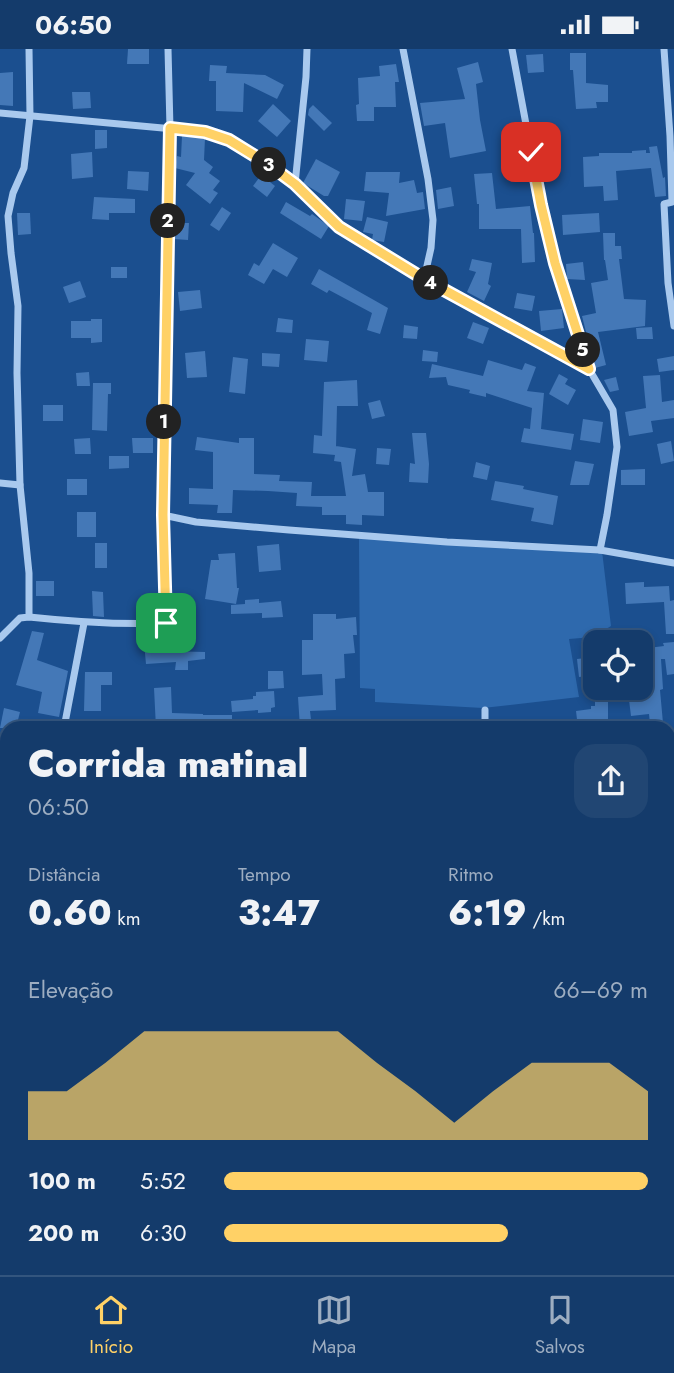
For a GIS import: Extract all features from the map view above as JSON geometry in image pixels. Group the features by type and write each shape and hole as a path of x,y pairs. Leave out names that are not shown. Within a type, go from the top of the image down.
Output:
{"street":[{"path":"29,49 30,116 24,168 13,193 8,216 18,306 20,485 29,573 29,617"},
{"path":"0,638 20,618 29,617 128,625 166,623 163,515 170,128 168,49"},
{"path":"295,184 307,49"},
{"path":"404,49 433,219 431,248 424,279"},
{"path":"512,49 555,263 589,369 613,410 617,447 600,550"},
{"path":"664,49 673,186 672,202 664,204 668,283 674,326"},
{"path":"0,113 205,132 229,140 295,184 339,227 424,279 589,369"},
{"path":"0,483 20,485"},
{"path":"163,515 196,522 289,530 600,550 674,563"},
{"path":"65,721 83,623"},
{"path":"485,711 485,721"}],"shaded area":[{"path":"359,538 602,551 611,626 604,630 583,630 583,638 569,639 579,697 483,708 375,702 375,689 360,688"}],"building":[{"path":"128,49 149,49 149,64 127,64"},
{"path":"570,53 586,53 586,83 608,85 608,102 596,102 597,108 576,109"},
{"path":"543,54 544,72 528,73 526,55"},
{"path":"478,62 483,82 476,84 486,151 450,158 445,123 424,126 420,103 465,99 457,68"},
{"path":"396,64 399,82 395,82 396,107 374,107 374,121 357,121 358,78 380,76 379,66"},
{"path":"210,65 227,66 226,73 265,75 284,85 277,99 244,83 243,112 216,111 216,81 209,81"},
{"path":"13,72 13,106 0,105 0,73"},
{"path":"72,92 90,92 91,108 73,109"},
{"path":"273,104 291,121 277,137 258,121"},
{"path":"313,105 332,123 324,131 308,115"},
{"path":"95,130 107,130 107,148 95,149"},
{"path":"182,136 205,138 204,160 213,167 209,173 220,181 213,190 218,193 210,204 186,185 195,173 175,168 177,156 181,157"},
{"path":"657,146 663,178 665,177 666,196 655,197 651,168 616,171 618,200 604,201 603,186 584,187 583,157 599,156 599,153 632,153 646,150 646,153 650,153 649,147"},
{"path":"92,152 93,177 72,179 71,154"},
{"path":"316,159 340,172 328,196 303,183"},
{"path":"128,171 149,172 148,191 127,189"},
{"path":"366,172 400,172 399,183 414,180 417,193 423,192 425,209 386,216 389,193 364,191"},
{"path":"492,173 496,209 530,206 535,262 522,263 521,229 479,229 479,204 474,174"},
{"path":"261,175 275,186 267,197 253,186"},
{"path":"451,187 454,206 438,209 436,190"},
{"path":"94,197 135,199 135,213 109,213 109,220 92,219"},
{"path":"346,199 365,201 362,221 344,219"},
{"path":"286,202 310,216 312,214 329,226 321,239 280,213"},
{"path":"222,207 231,213 219,231 210,225"},
{"path":"17,213 30,213 31,234 18,235"},
{"path":"599,213 600,232 563,235 562,215"},
{"path":"367,217 388,222 384,242 372,240 373,234 363,232"},
{"path":"174,223 189,223 188,240 174,239"},
{"path":"603,233 615,233 615,246 621,246 622,259 619,259 624,299 646,300 645,326 598,332 606,365 595,368 582,316 596,313 591,283 608,280"},
{"path":"273,243 298,258 287,277 273,269 264,284 248,275 254,263 259,266"},
{"path":"472,259 492,263 488,284 491,286 484,301 467,292 476,272 469,270"},
{"path":"583,262 585,280 567,279 566,264"},
{"path":"111,267 127,267 127,278 111,278"},
{"path":"319,269 388,308 380,334 367,330 372,313 329,290 327,293 311,284"},
{"path":"80,281 86,297 69,303 63,287"},
{"path":"200,290 202,308 180,311 178,292"},
{"path":"517,293 535,296 532,311 514,308"},
{"path":"562,309 564,328 541,331 539,311"},
{"path":"278,318 293,320 292,333 276,332"},
{"path":"102,319 102,342 91,343 91,338 71,338 71,321"},
{"path":"473,322 489,328 483,344 467,338"},
{"path":"404,325 418,327 417,339 403,338"},
{"path":"652,327 653,339 637,339 636,328"},
{"path":"306,339 329,341 327,362 304,360"},
{"path":"423,350 438,352 437,362 422,361"},
{"path":"205,351 207,377 187,378 185,353"},
{"path":"262,353 280,354 279,367 262,366"},
{"path":"674,356 674,370 659,372 657,359"},
{"path":"233,357 248,359 245,394 229,392"},
{"path":"488,360 522,370 525,363 536,367 527,391 544,393 541,429 574,434 571,450 521,442 524,428 530,429 532,408 486,393 486,397 469,393 470,390 448,385 446,377 429,378 432,364 483,376"},
{"path":"89,372 90,386 77,386 76,373"},
{"path":"559,374 568,379 565,384 576,390 568,405 549,394"},
{"path":"660,375 662,402 674,400 674,418 651,421 653,432 629,436 625,412 646,408 643,376"},
{"path":"616,377 619,390 610,392 604,380"},
{"path":"357,380 358,406 337,406 336,446 356,449 352,476 365,474 368,492 384,492 384,516 362,515 362,525 346,524 346,515 322,515 322,507 296,506 297,493 268,491 233,490 232,513 217,513 218,505 189,504 189,488 213,489 213,452 195,450 197,437 239,443 239,438 254,438 254,474 280,475 279,481 312,482 311,496 346,496 341,462 334,461 335,455 313,453 314,435 322,436 324,382"},
{"path":"93,383 111,383 107,431 92,430"},
{"path":"380,400 385,416 372,419 368,403"},
{"path":"43,405 63,405 63,421 43,421"},
{"path":"583,419 603,422 600,443 580,440"},
{"path":"412,433 426,433 428,483 409,482 410,463 415,464"},
{"path":"90,438 91,454 75,454 74,439"},
{"path":"132,438 153,438 153,453 133,453"},
{"path":"671,441 674,461 661,464 657,444"},
{"path":"377,448 391,449 389,465 376,464"},
{"path":"109,456 129,456 129,468 109,469"},
{"path":"575,461 594,464 589,485 570,485"},
{"path":"476,462 490,466 487,480 473,477"},
{"path":"645,469 645,485 621,485 621,470"},
{"path":"67,479 87,479 87,495 67,495"},
{"path":"495,481 558,496 553,525 531,521 534,508 491,500"},
{"path":"77,512 96,512 96,537 77,537"},
{"path":"95,543 107,543 107,568 95,568"},
{"path":"279,544 281,570 259,572 257,546"},
{"path":"235,553 239,588 236,604 205,599 211,560 219,560 218,554"},
{"path":"36,581 54,581 54,596 36,596"},
{"path":"644,582 644,587 669,586 670,601 674,600 674,634 666,634 664,602 626,604 625,583"},
{"path":"92,591 103,592 104,617 93,616"},
{"path":"259,599 259,603 281,601 283,617 262,618 262,613 231,614 231,605"},
{"path":"313,614 336,614 336,619 356,617 357,635 353,635 355,653 344,654 345,678 335,679 336,710 310,711 311,721 300,721 298,697 323,695 322,674 302,675 302,640 313,640"},
{"path":"32,631 44,633 37,660 68,671 59,717 38,713 42,692 16,685"},
{"path":"165,642 165,651 205,652 205,659 188,661 188,670 175,670 176,662 146,664 144,643"},
{"path":"674,642 674,674 667,675 665,659 661,659 663,721 650,721 649,714 631,716 629,700 653,700 653,647 664,646 663,643"},
{"path":"583,658 583,676 579,677 577,659"},
{"path":"268,671 283,671 284,688 268,689"},
{"path":"85,672 112,672 112,685 101,685 101,711 84,711"},
{"path":"171,687 172,713 232,715 232,721 156,721 154,688"},
{"path":"274,691 275,707 271,708 271,712 232,712 231,701 253,699 256,692"},
{"path":"595,700 608,700 608,719 577,721 576,711 591,709 591,706 595,706"},
{"path":"4,708 20,712 18,721 1,721"}],"route":[{"path":"166,623 163,515 170,128 205,132 229,140 295,184 339,227 424,279 589,369 555,263 531,152"}]}
